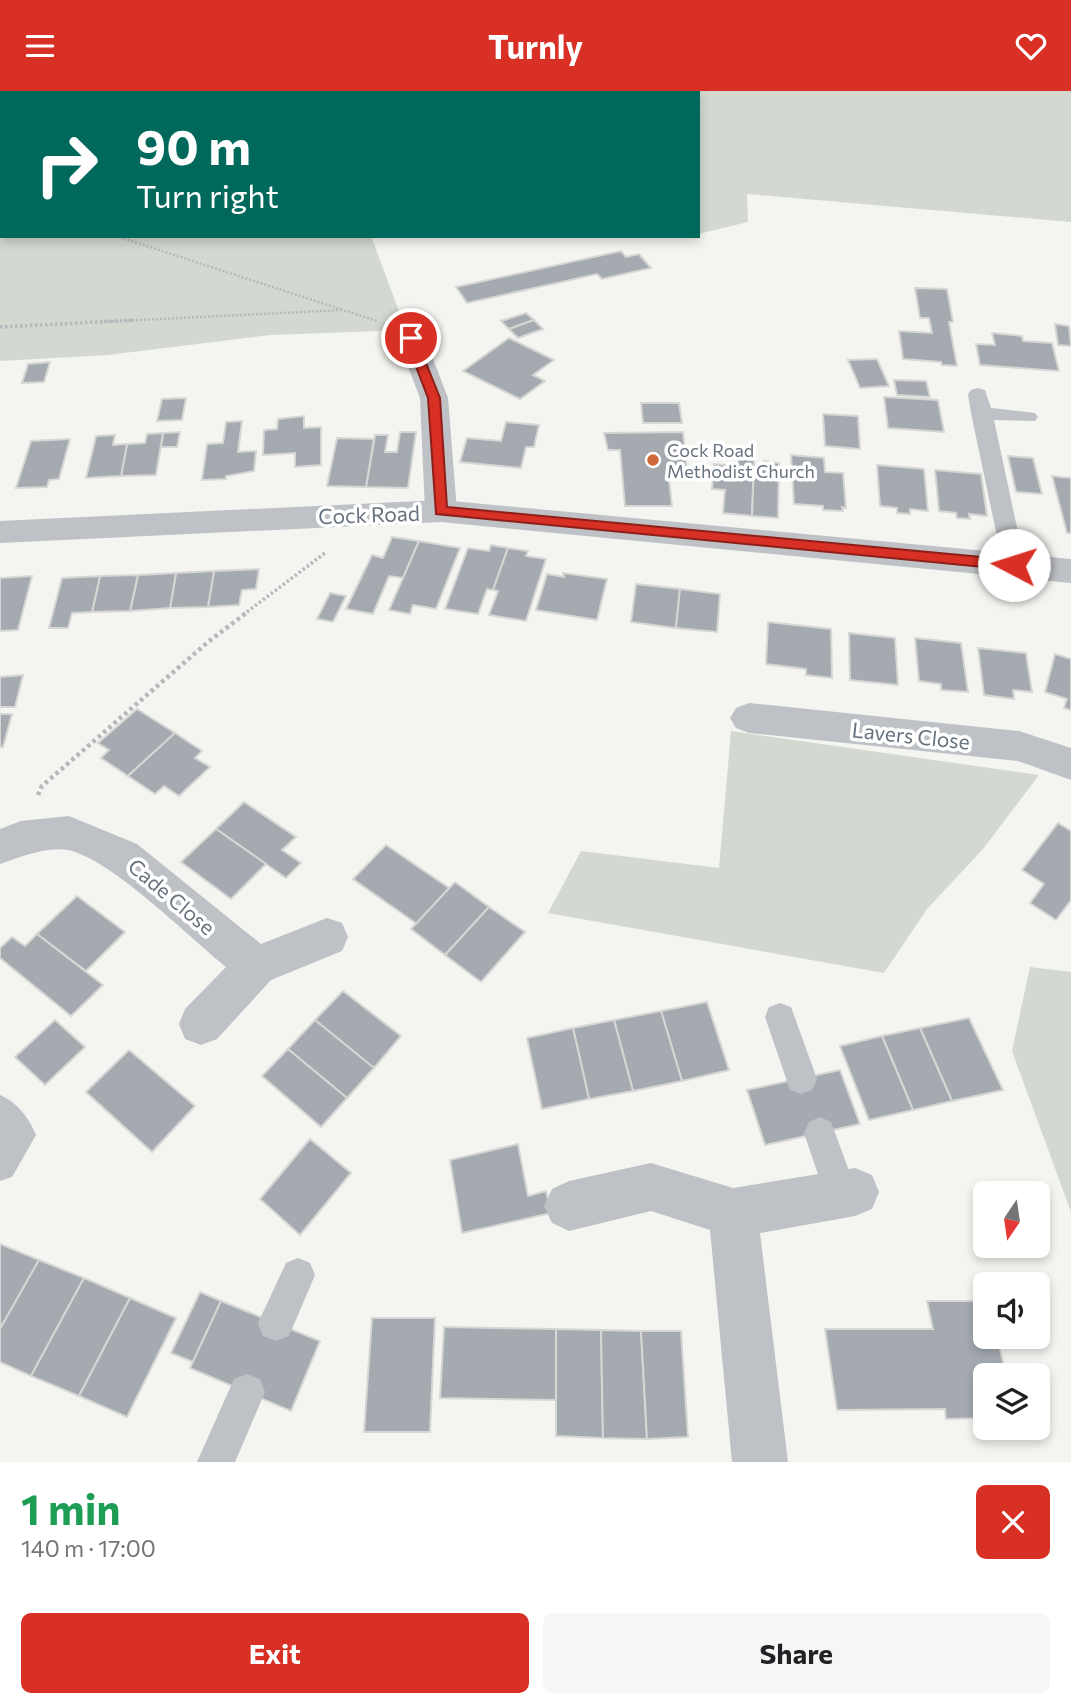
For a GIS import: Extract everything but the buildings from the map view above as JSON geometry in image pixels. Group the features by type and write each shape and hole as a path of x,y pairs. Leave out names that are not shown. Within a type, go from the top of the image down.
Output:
{"street":[{"path":"411,338 434,398 441,511"},
{"name":"Cock Road","path":"0,532 441,511 1071,571"},
{"name":"Lavers Close","path":"749,718 1019,746 1071,764"},
{"name":"Cade Close","path":"0,848 21,838 69,833 123,856 256,966"},
{"path":"201,1024 256,966 327,937"},
{"path":"569,1206 651,1187 733,1213 848,1193"},
{"path":"733,1213 760,1462"}],"lane":[{"path":"1014,565 980,403 1028,417"},
{"path":"780,1017 801,1079"},
{"path":"0,1111 20,1135 0,1165"},
{"path":"820,1133 848,1193"},
{"path":"276,1323 298,1275"},
{"path":"216,1462 247,1392"}],"path":[{"path":"122,238 406,330 411,338"},
{"path":"0,327 342,310"},
{"path":"42,786 208,642 379,513"}],"shaded area":[{"path":"700,91 1071,91 1071,222 747,194 748,222 700,234"},
{"path":"0,238 372,238 406,330 271,335 108,355 0,361"},
{"path":"731,731 1039,775 983,849 927,909 884,973 548,913 581,851 719,868"},
{"path":"1030,967 1071,972 1071,1212 1012,1051"}],"place":[{"name":"Cock Road Methodist Church","path":"653,460"}],"route":[{"path":"411,338 434,398 441,511 1014,565"}]}
